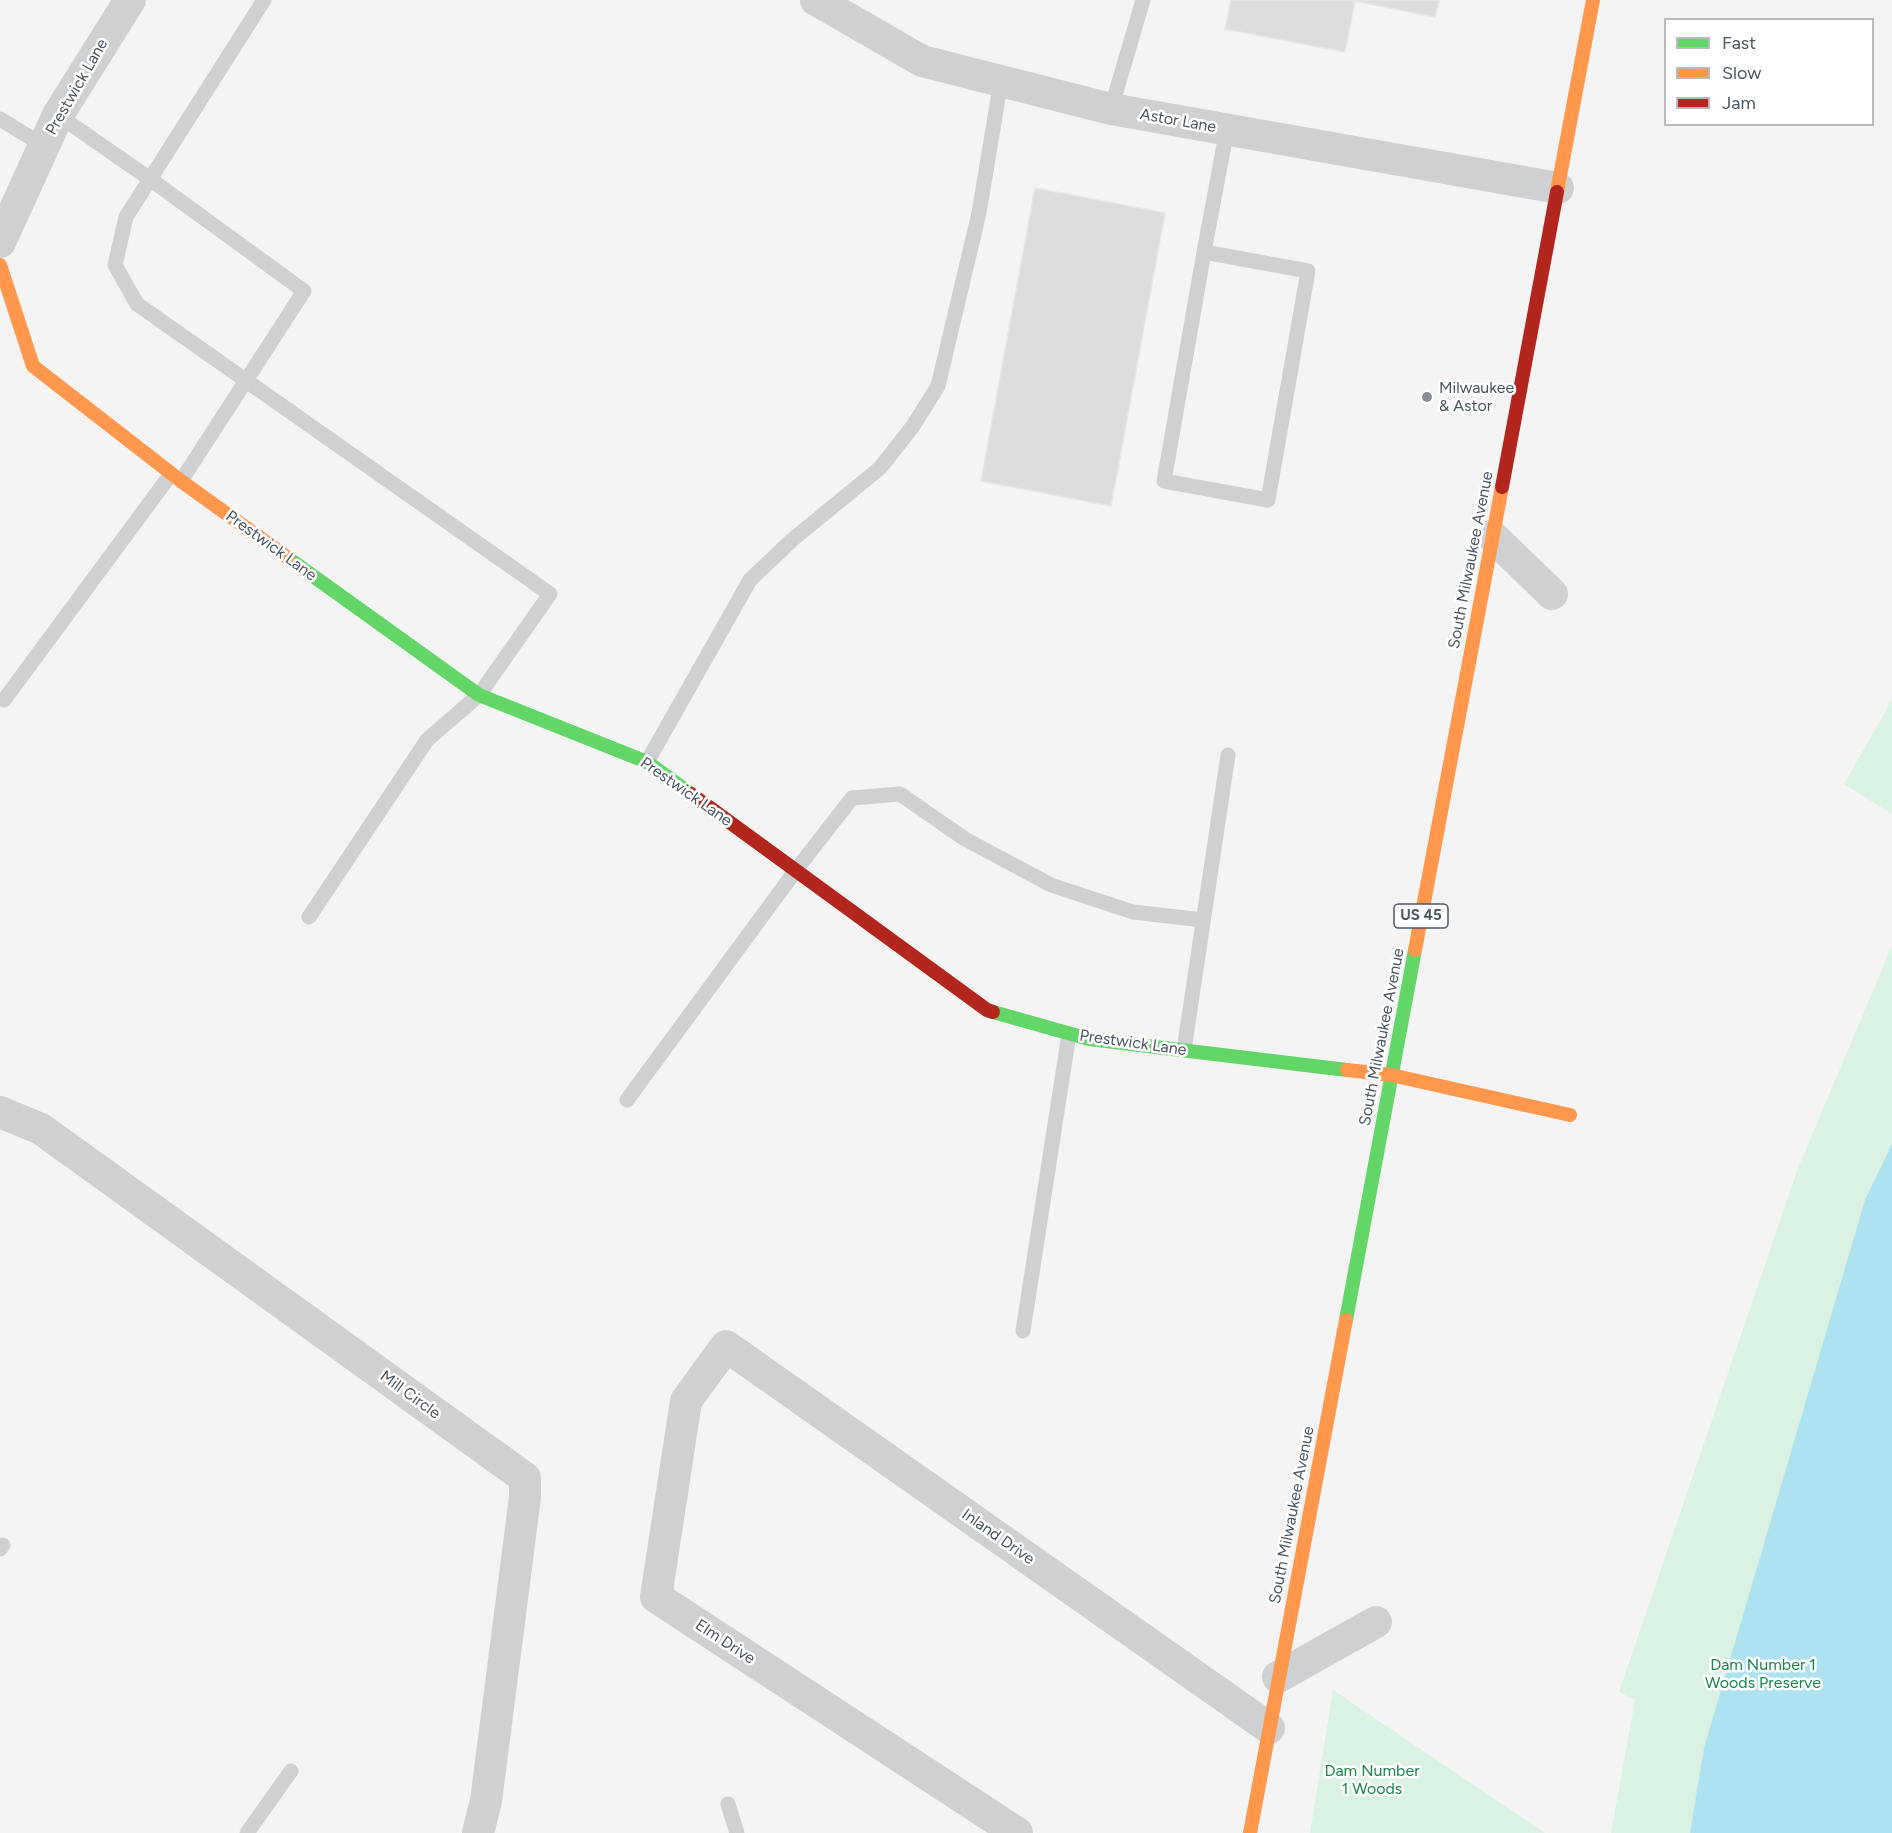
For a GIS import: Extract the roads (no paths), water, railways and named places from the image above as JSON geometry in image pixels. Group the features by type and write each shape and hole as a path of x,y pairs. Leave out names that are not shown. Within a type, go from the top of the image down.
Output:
{"main road":[{"name":"South Milwaukee Avenue","path":"1250,1833 1593,0"},
{"name":"Prestwick Lane","path":"0,265 33,366 176,478 479,695 647,762 987,1010 1089,1039 1392,1075 1570,1115"}],"street":[{"name":"Prestwick Lane","path":"0,242 58,115 130,0"},
{"name":"Astor Lane","path":"816,0 922,61 1111,109 1558,188"},
{"path":"1492,536 1552,594"},
{"name":"Mill Circle","path":"0,1112 41,1129 525,1478 525,1497 486,1801 478,1833"},
{"name":"Inland Drive","path":"726,1346 1269,1728"},
{"name":"Elm Drive","path":"726,1346 686,1401 656,1597 1017,1833"},
{"path":"1278,1677 1376,1622"}],"lane":[{"path":"264,0 126,217 115,265 137,304 550,594 479,695 427,740 309,917"},
{"path":"1111,109 1143,0"},
{"path":"647,762 750,580 792,540 880,468 912,426 938,386 979,213 1001,81"},
{"path":"4,700 176,478 304,291 58,115"},
{"path":"0,119 44,146"},
{"path":"1204,252 1308,271 1268,500 1164,481 1204,252 1227,129"},
{"path":"1184,1050 1228,755"},
{"path":"627,1100 796,870 852,798 900,795 965,838 1051,885 1133,912 1203,920"},
{"path":"1023,1331 1069,1034"},
{"path":"247,1833 291,1771"},
{"path":"728,1804 737,1833"}],"water":[{"path":"1892,1144 1892,1833 1690,1833 1704,1748 1865,1200"}],"place":[{"name":"Milwaukee & Astor","path":"1427,397"}],"park label":[{"name":"Dam Number 1 Woods Preserve","path":"1763,1674"},
{"name":"Dam Number 1 Woods","path":"1372,1780"}]}
